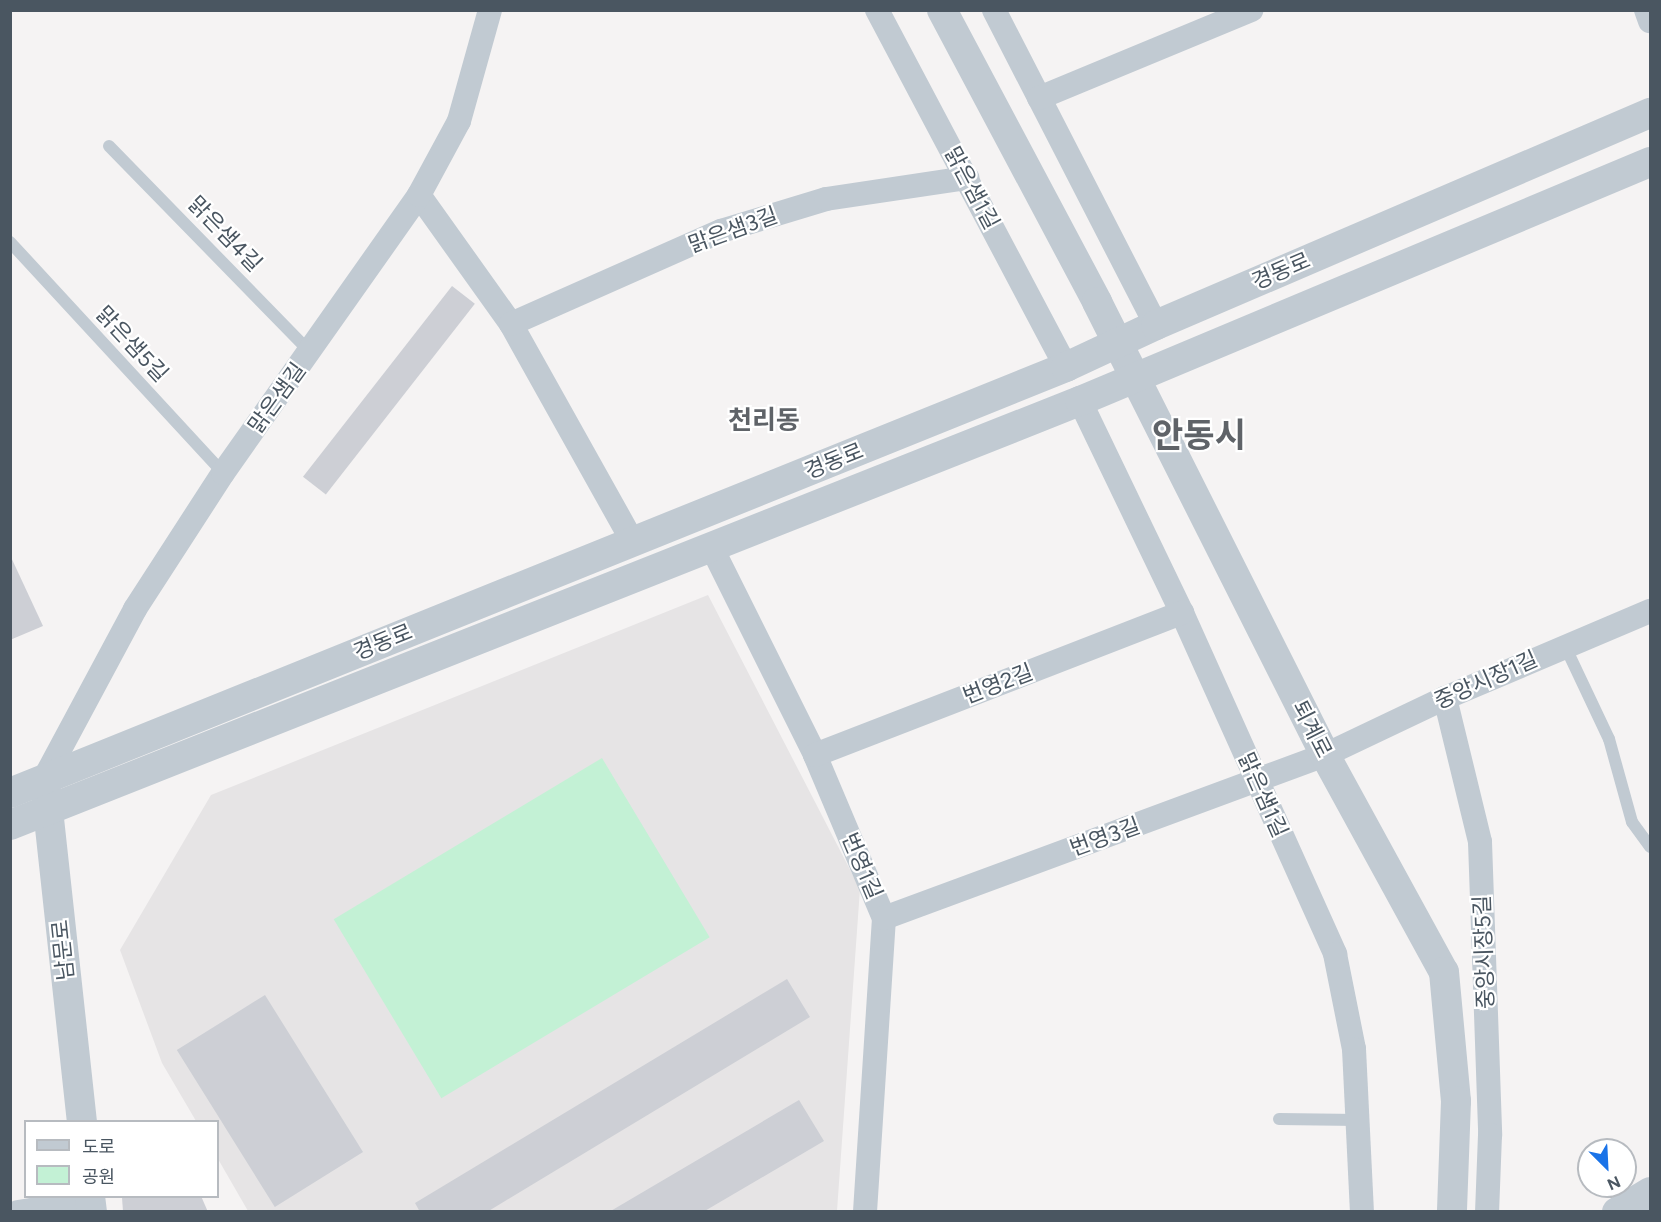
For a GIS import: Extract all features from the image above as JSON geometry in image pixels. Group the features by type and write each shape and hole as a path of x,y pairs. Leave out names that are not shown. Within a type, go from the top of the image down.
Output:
{"street":[{"name":"맑은샘길","path":"44,779 135,609 223,473 420,195 459,121 490,10"},
{"name":"맑은샘1길","path":"877,10 1065,367"},
{"name":"퇴계로","path":"942,10 1118,344 1325,755 1444,972 1456,1101 1452,1212"},
{"path":"994,10 1156,325"},
{"path":"1039,98 1251,10"},
{"path":"1646,10 1650,21"},
{"name":"경동로","path":"10,793 1065,367 1156,325 1650,113"},
{"name":"경동로","path":"10,825 167,765 1080,401 1650,162"},
{"name":"맑은샘3길","path":"511,324 732,228 826,199 967,178"},
{"path":"420,195 511,324 633,542"},
{"name":"맑은샘1길","path":"1080,401 1182,613 1335,954 1353,1049 1362,1212"},
{"name":"번영1길","path":"712,548 815,755 884,918 865,1212"},
{"name":"중앙시장1길","path":"1325,755 1445,698 1650,611"},
{"name":"번영2길","path":"815,755 1182,613"},
{"name":"중앙시장5길","path":"1445,698 1480,842 1490,1135 1487,1212"},
{"name":"번영3길","path":"884,918 1325,755"},
{"name":"남문로","path":"44,779 82,1120"},
{"path":"1623,1210 1650,1192"},
{"path":"18,1212 91,1203"}],"lane":[{"name":"맑은샘4길","path":"109,146 310,352"},
{"name":"맑은샘5길","path":"10,242 223,473"},
{"path":"1564,646 1609,740 1632,822 1650,847"},
{"path":"1279,1119 1358,1120"}],"shaded area":[{"path":"708,595 860,889 837,1211 248,1211 219,1161 219,1120 195,1120 162,1063 120,950 211,795"}],"green space":[{"path":"602,758 710,937 441,1098 334,919"}],"building":[{"path":"452,286 475,304 326,495 303,477"},
{"path":"10,555 43,626 10,640"},
{"path":"787,979 810,1017 487,1212 420,1212 415,1203"},
{"path":"265,995 363,1152 275,1207 177,1050"},
{"path":"799,1100 824,1141 703,1212 609,1212"},
{"path":"122,1198 202,1198 208,1212 123,1212"}],"district":[{"name":"천리동","path":"764,421"},
{"name":"안동시","path":"1199,436"}]}
